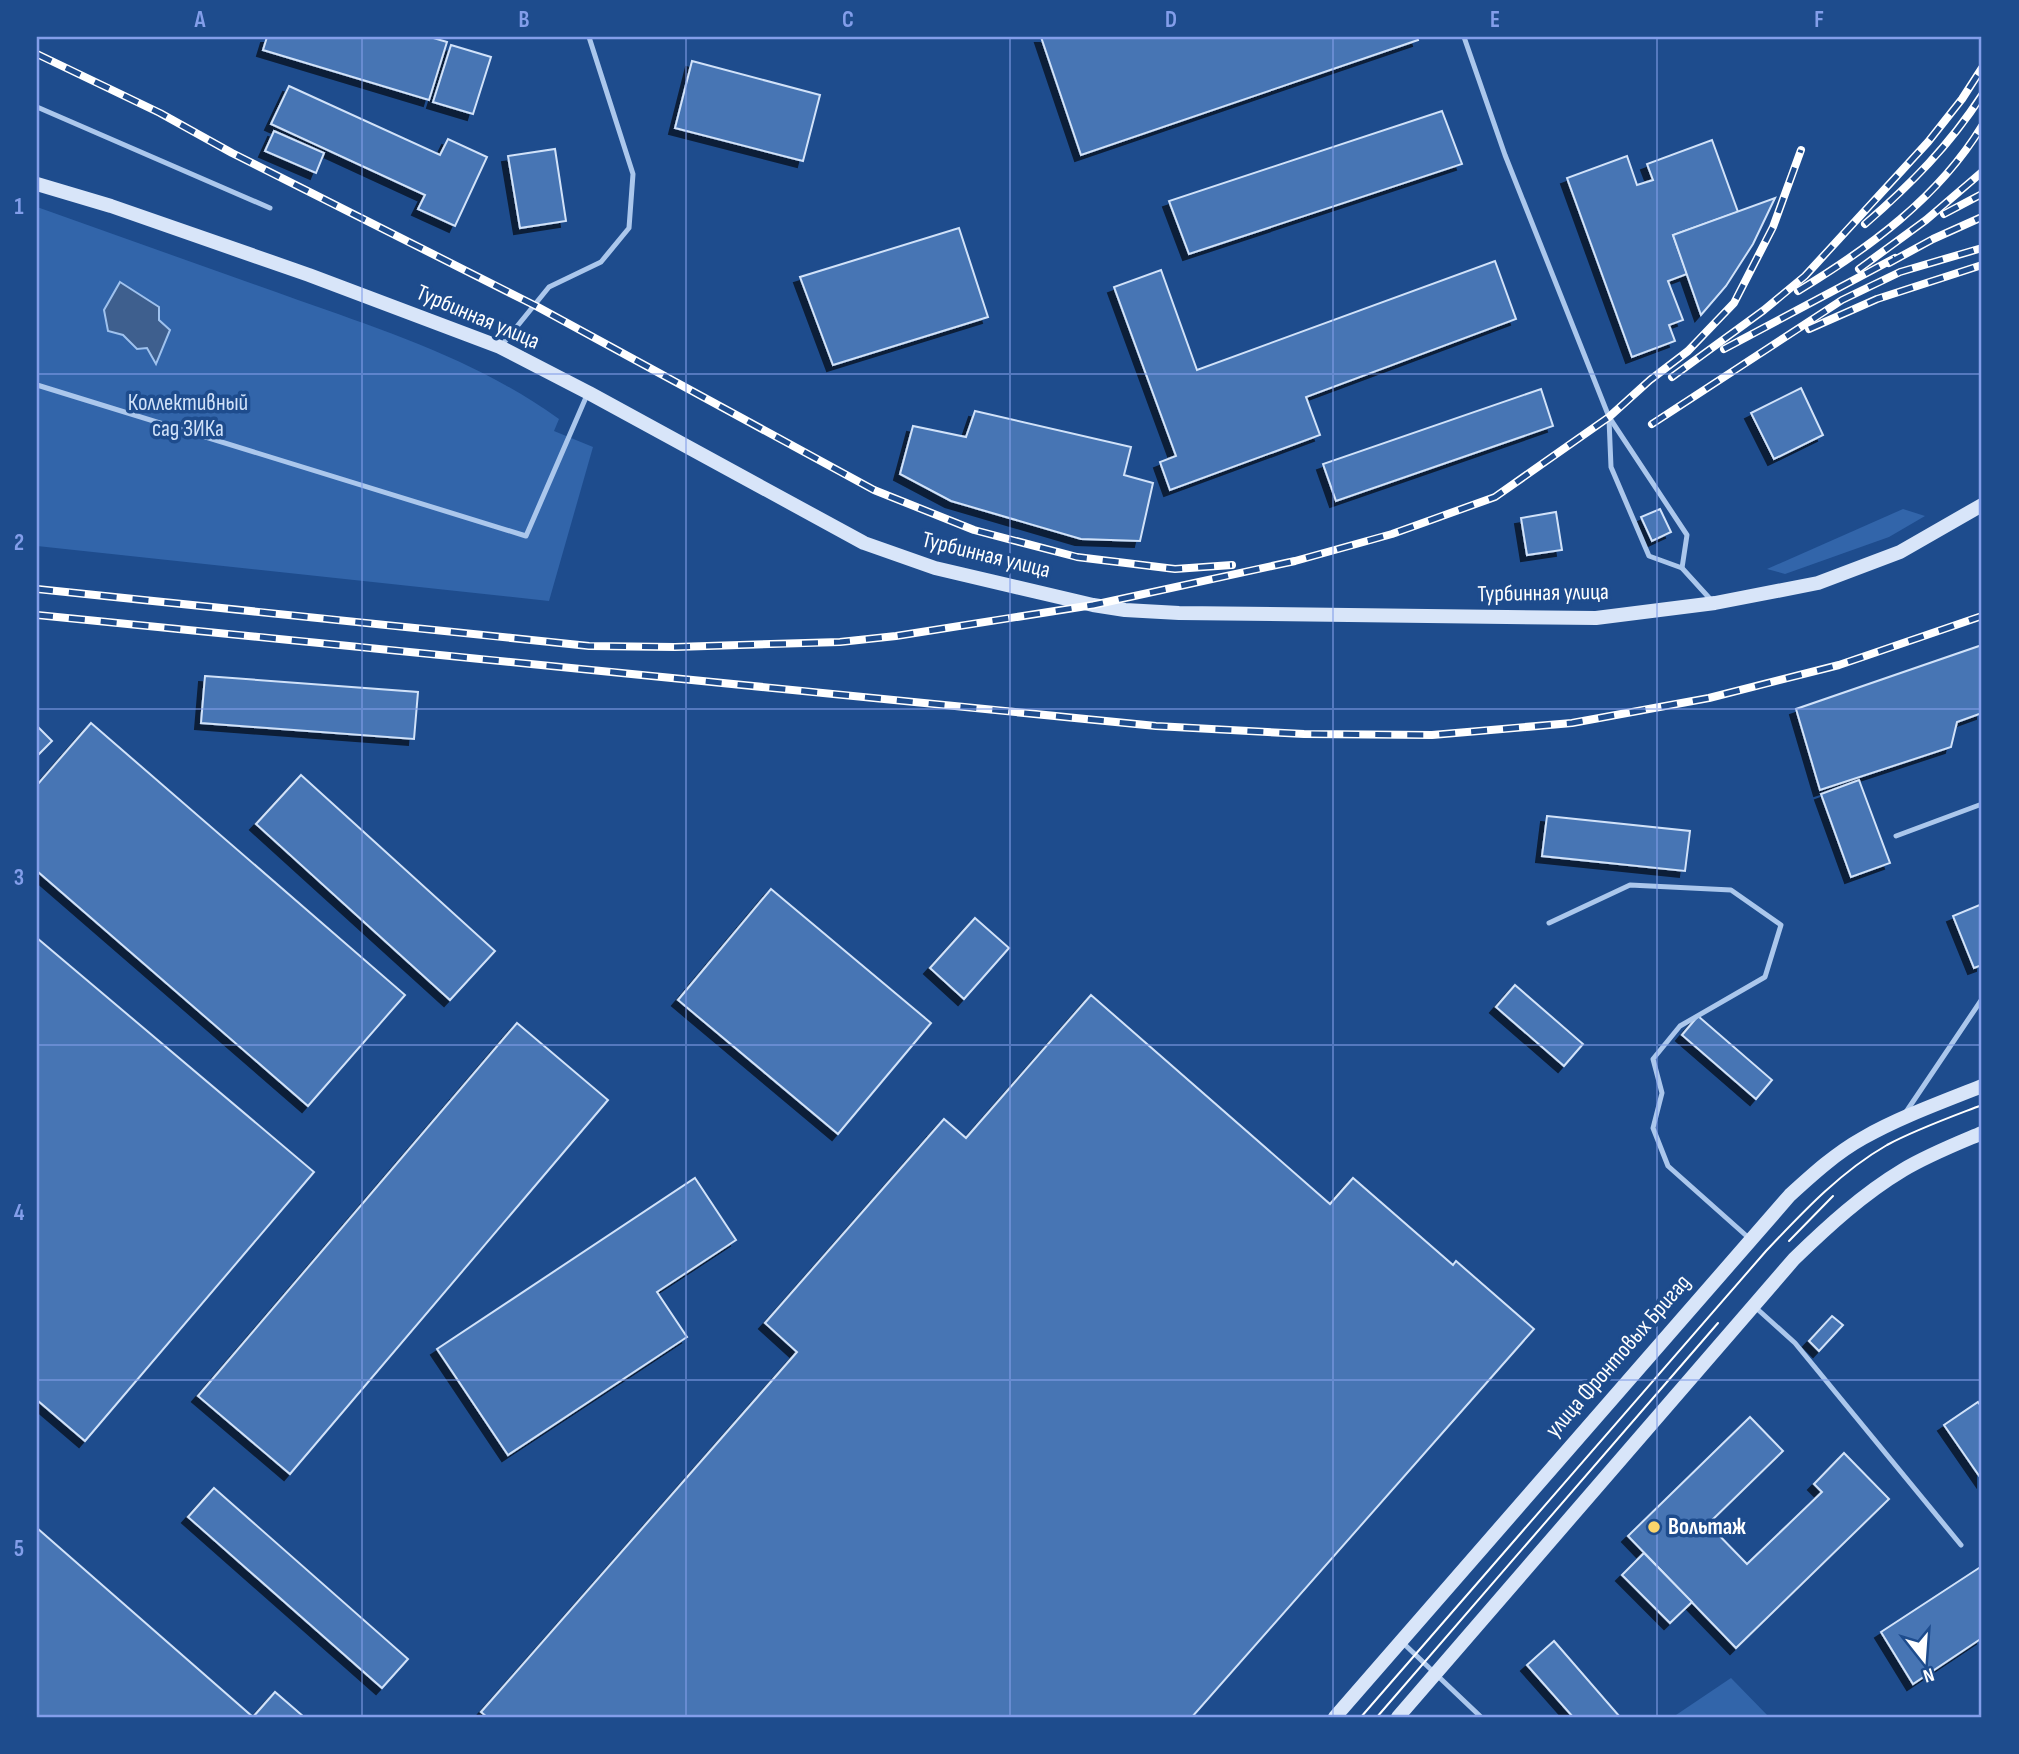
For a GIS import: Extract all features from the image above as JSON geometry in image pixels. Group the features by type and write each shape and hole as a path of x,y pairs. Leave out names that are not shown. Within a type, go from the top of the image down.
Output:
{"main road":[{"name":"Турбинная улица","path":"37,184 111,206 309,275 500,347 864,543 935,568 1093,605 1179,613 1596,618 1714,603 1818,583 1900,552 1982,505"},
{"name":"улица Фронтовых Бригад","path":"1335,1717 1790,1195 1828,1161 1862,1138 1982,1086"},
{"path":"1398,1717 1794,1259 1830,1224 1902,1170 1982,1133"}],"lane":[{"path":"500,347 550,287 601,262 629,228 633,174 589,37"},
{"path":"1464,37 1505,155 1609,417 1687,535 1682,568"},
{"path":"37,107 270,208"},
{"path":"37,385 526,536 589,393"},
{"path":"1609,417 1611,467 1649,556 1682,568 1714,603"},
{"path":"1896,836 1982,804"},
{"path":"1549,923 1630,885 1731,890 1781,925 1765,977 1680,1026 1653,1059 1662,1093 1653,1128 1668,1166 1750,1239"},
{"path":"1901,1119 1982,999"},
{"path":"1755,1307 1795,1343 1961,1545"},
{"path":"1401,1640 1481,1717"}],"green space":[{"name":"Коллективный сад ЗИКа","path":"37,207 433,350 498,381 559,419 554,431 593,447 549,601 37,546"},
{"path":"1903,509 1925,516 1889,537 1785,574 1767,569"},
{"path":"1731,1678 1769,1717 1673,1717"}],"shaded area":[{"path":"120,282 159,307 159,320 170,330 156,364 147,348 137,349 123,335 108,331 104,310"}],"building":[{"path":"267,37 430,37 447,42 429,100 263,50"},
{"path":"1041,37 1417,37 1418,40 1081,155"},
{"path":"451,45 491,57 473,114 433,102"},
{"path":"692,61 820,95 803,161 675,128"},
{"path":"289,86 440,155 448,139 487,157 455,226 418,209 425,195 271,124"},
{"path":"1442,111 1462,164 1189,254 1169,201"},
{"path":"274,131 324,153 316,173 265,151"},
{"path":"1712,140 1738,212 1673,235 1687,274 1668,281 1683,320 1669,325 1675,341 1632,357 1567,178 1627,156 1637,185 1653,180 1647,164"},
{"path":"555,149 566,221 520,228 508,156"},
{"path":"1775,198 1753,244 1726,286 1701,315 1673,235"},
{"path":"959,228 988,317 833,365 800,277"},
{"path":"1495,261 1516,319 1306,397 1320,435 1170,490 1160,462 1176,456 1114,287 1161,270 1197,370"},
{"path":"1801,388 1823,435 1774,459 1751,413"},
{"path":"1541,389 1553,426 1336,501 1323,464"},
{"path":"975,411 1131,447 1124,475 1153,483 1140,541 1081,539 951,501 900,474 913,426 966,437"},
{"path":"1660,509 1671,532 1652,541 1641,517"},
{"path":"1556,512 1562,550 1527,555 1521,518"},
{"path":"1982,645 1982,713 1957,722 1951,747 1820,790 1796,709"},
{"path":"205,676 418,692 414,739 201,723"},
{"path":"91,723 405,995 308,1106 37,871 37,785"},
{"path":"37,726 52,741 37,756"},
{"path":"301,775 495,951 450,1000 256,824"},
{"path":"1859,780 1890,863 1851,877 1821,794"},
{"path":"1547,816 1690,831 1685,871 1542,856"},
{"path":"771,889 931,1023 838,1134 678,1000"},
{"path":"1982,904 1982,965 1974,968 1953,916"},
{"path":"975,918 1009,948 964,999 930,968"},
{"path":"37,938 314,1172 85,1441 37,1400"},
{"path":"1515,985 1583,1044 1564,1066 1496,1007"},
{"path":"1091,995 1330,1204 1353,1178 1453,1265 1456,1261 1534,1329 1192,1717 487,1717 481,1712 797,1352 765,1323 944,1119 966,1138"},
{"path":"1698,1016 1772,1080 1756,1099 1682,1035"},
{"path":"517,1023 608,1100 290,1474 198,1396"},
{"path":"695,1178 736,1240 657,1292 687,1337 508,1455 437,1349"},
{"path":"1832,1316 1843,1325 1819,1351 1809,1341"},
{"path":"1978,1402 1982,1408 1982,1480 1944,1425"},
{"path":"1750,1417 1783,1451 1708,1524 1747,1564 1822,1492 1814,1484 1844,1453 1889,1499 1736,1648 1628,1536"},
{"path":"214,1488 408,1659 382,1688 188,1517"},
{"path":"37,1528 253,1717 37,1717"},
{"path":"1644,1553 1692,1602 1670,1623 1622,1575"},
{"path":"1982,1566 1982,1638 1913,1684 1881,1632"},
{"path":"1554,1641 1620,1717 1573,1717 1527,1665"},
{"path":"275,1692 304,1717 253,1717"}],"tram line":[{"path":"1361,1717 1766,1251 1808,1207 1853,1167 1887,1145 1982,1105"},
{"path":"1789,1241 1833,1196"},
{"path":"1377,1717 1718,1323"}],"railway":[{"path":"37,54 160,113 232,153 536,306 874,490 974,530 1077,557 1175,569 1232,565"},
{"path":"1672,377 1764,310 1805,276 1928,142 1962,99 1982,68"},
{"path":"1865,224 1928,164 1982,95"},
{"path":"1798,291 1876,239 1923,199 1945,176 1982,126"},
{"path":"37,589 589,646 675,647 840,642 896,636 1093,605 1295,561 1392,534 1495,497 1609,417 1650,380 1688,351 1734,303 1773,227 1801,150"},
{"path":"1859,269 1926,220 1982,172"},
{"path":"1944,214 1982,194"},
{"path":"1889,263 1982,217"},
{"path":"1652,424 1842,300 1900,272 1982,248"},
{"path":"1724,349 1895,258"},
{"path":"1809,329 1877,299 1982,265"},
{"path":"37,615 1156,726 1304,734 1432,735 1572,723 1709,698 1839,665 1982,616"}],"place":[{"name":"Вольтаж","path":"1654,1527"}]}
